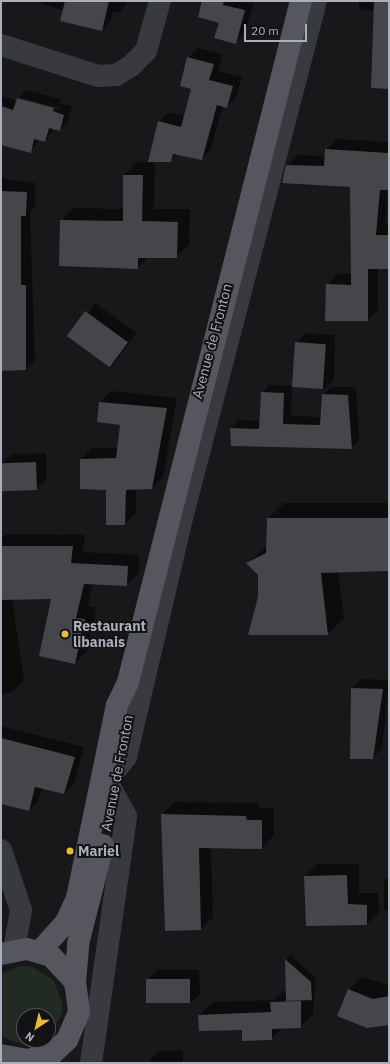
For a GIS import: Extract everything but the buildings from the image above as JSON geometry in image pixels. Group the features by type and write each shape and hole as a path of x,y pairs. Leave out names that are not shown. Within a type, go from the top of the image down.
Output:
{"main road":[{"name":"Avenue de Fronton","path":"40,951 59,932 74,905 117,705 129,677 301,1"},
{"name":"Avenue de Fronton","path":"67,1063 67,1040 79,1012 75,982 77,952 97,878 112,791 131,707 129,677"},
{"name":"Avenue de Fronton","path":"8,952 40,951 61,963 75,982"},
{"name":"Avenue de Fronton","path":"23,1060 53,1053 67,1040"}],"street":[{"path":"1,45 98,76 116,75 131,66 146,51 160,1"},
{"path":"117,768 126,757 180,526 316,1"},
{"path":"91,1063 126,816 112,791"},
{"path":"1,850 20,910 8,952"}],"shaded area":[{"path":"20,966 33,967 54,981 63,1005 60,1018 56,1024 56,1008 16,1008 16,1042 1,1036 1,974"}],"place":[{"name":"Restaurant libanais","path":"65,634"},
{"name":"Mariel","path":"70,851"}]}
